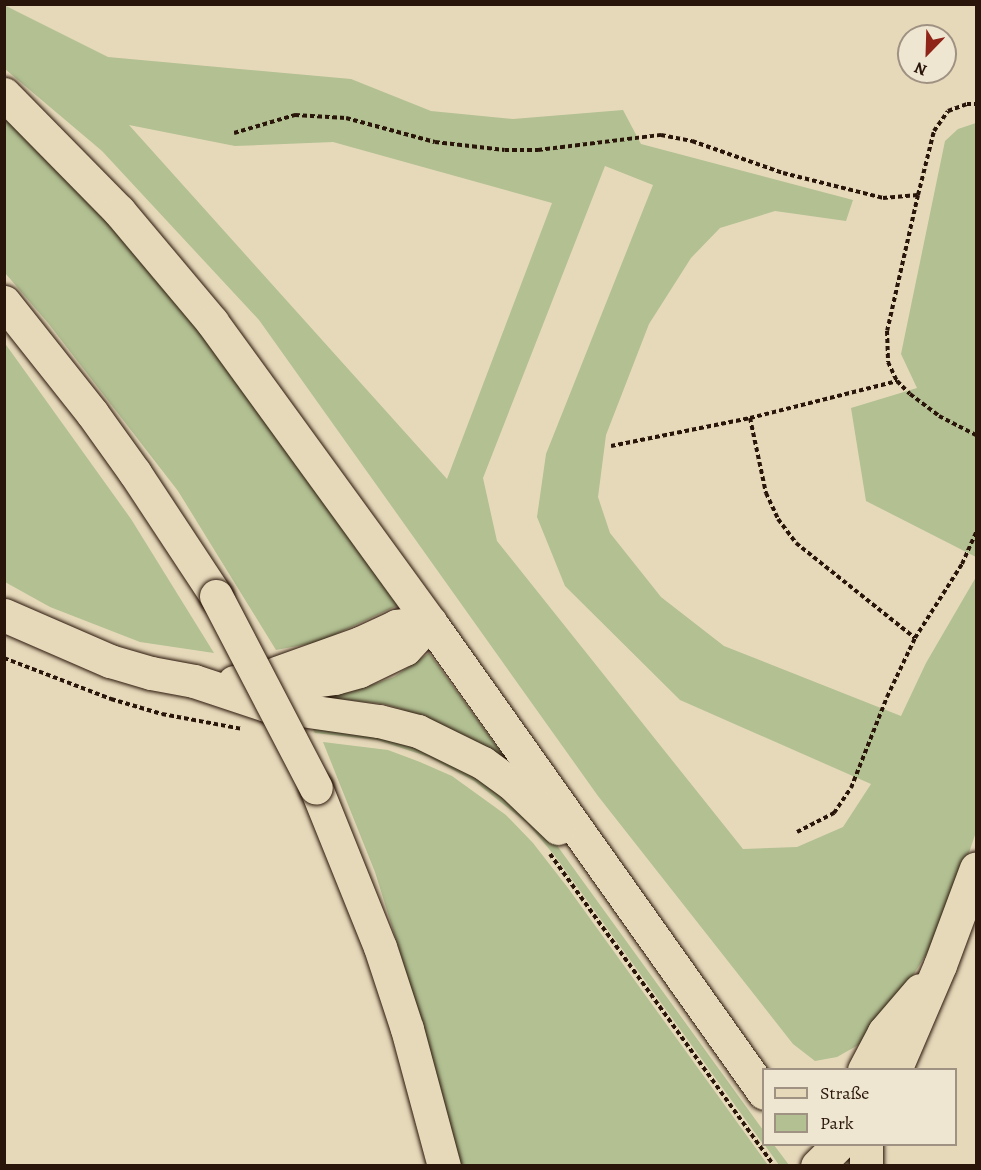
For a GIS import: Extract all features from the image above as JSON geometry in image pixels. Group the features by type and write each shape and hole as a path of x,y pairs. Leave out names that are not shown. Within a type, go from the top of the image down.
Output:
{"main road":[{"path":"4,94 69,158 164,262 272,401 760,1085"},
{"path":"4,302 111,439 177,534 216,596 316,788 380,947 407,1029 444,1166"},
{"path":"4,615 110,661 151,673 194,681 266,705 379,721 418,731 452,746 511,783 624,895"},
{"path":"194,681 306,682 334,678 359,671 405,649 430,622"},
{"path":"896,1068 940,965 976,868"},
{"path":"850,1068 884,1032 940,965"},
{"path":"865,1068 884,1032"},
{"path":"799,1146 814,1166"},
{"path":"814,1166 820,1146"},
{"path":"814,1166 837,1146"},
{"path":"866,1146 866,1166"}],"path":[{"path":"976,104 967,104 948,111 934,131 887,331 888,362 897,381 939,416 976,435"},
{"path":"234,133 295,114 346,118 435,142 505,150 538,150 661,135 692,141 783,173 883,198 918,195"},
{"path":"611,446 750,418 897,381"},
{"path":"750,418 765,493 778,519 796,543 915,638"},
{"path":"797,832 834,813 851,788 887,697 915,638 962,564 976,532"},
{"path":"4,658 111,699 162,714 249,730"},
{"path":"545,848 774,1166"}],"green space":[{"path":"4,5 108,57 351,79 431,111 513,119 623,110 641,144 853,200 846,221 775,211 720,228 691,258 649,324 606,435 598,497 610,533 661,597 724,646 901,716 926,663 976,577 976,832 954,897 935,940 912,977 860,1044 837,1057 815,1061 793,1044 598,796 259,320 102,151 5,69","holes":["129,125 235,146 333,142 552,203 447,479","605,166 653,185 546,454 537,517 565,586 680,700 871,784 843,827 797,847 743,849 497,541 483,478"]},
{"path":"4,109 33,135 249,386 405,602 319,642 276,650 178,491 48,323 5,273"},
{"path":"976,123 976,557 866,501 851,408 917,388 901,354 945,141 958,129"},
{"path":"4,342 131,519 214,653 140,642 50,607 5,582"},
{"path":"429,653 516,773 434,722 401,709 384,704 321,697 351,692 394,677"},
{"path":"310,725 389,733 458,761 548,833 762,1129 762,1143 555,856 527,823 474,781 429,757 377,740 315,733"},
{"path":"323,742 388,750 420,762 452,776 506,815 533,843 568,888 768,1165 457,1165 408,978 375,872"},
{"path":"765,1146 775,1146 789,1165 779,1165"}]}
